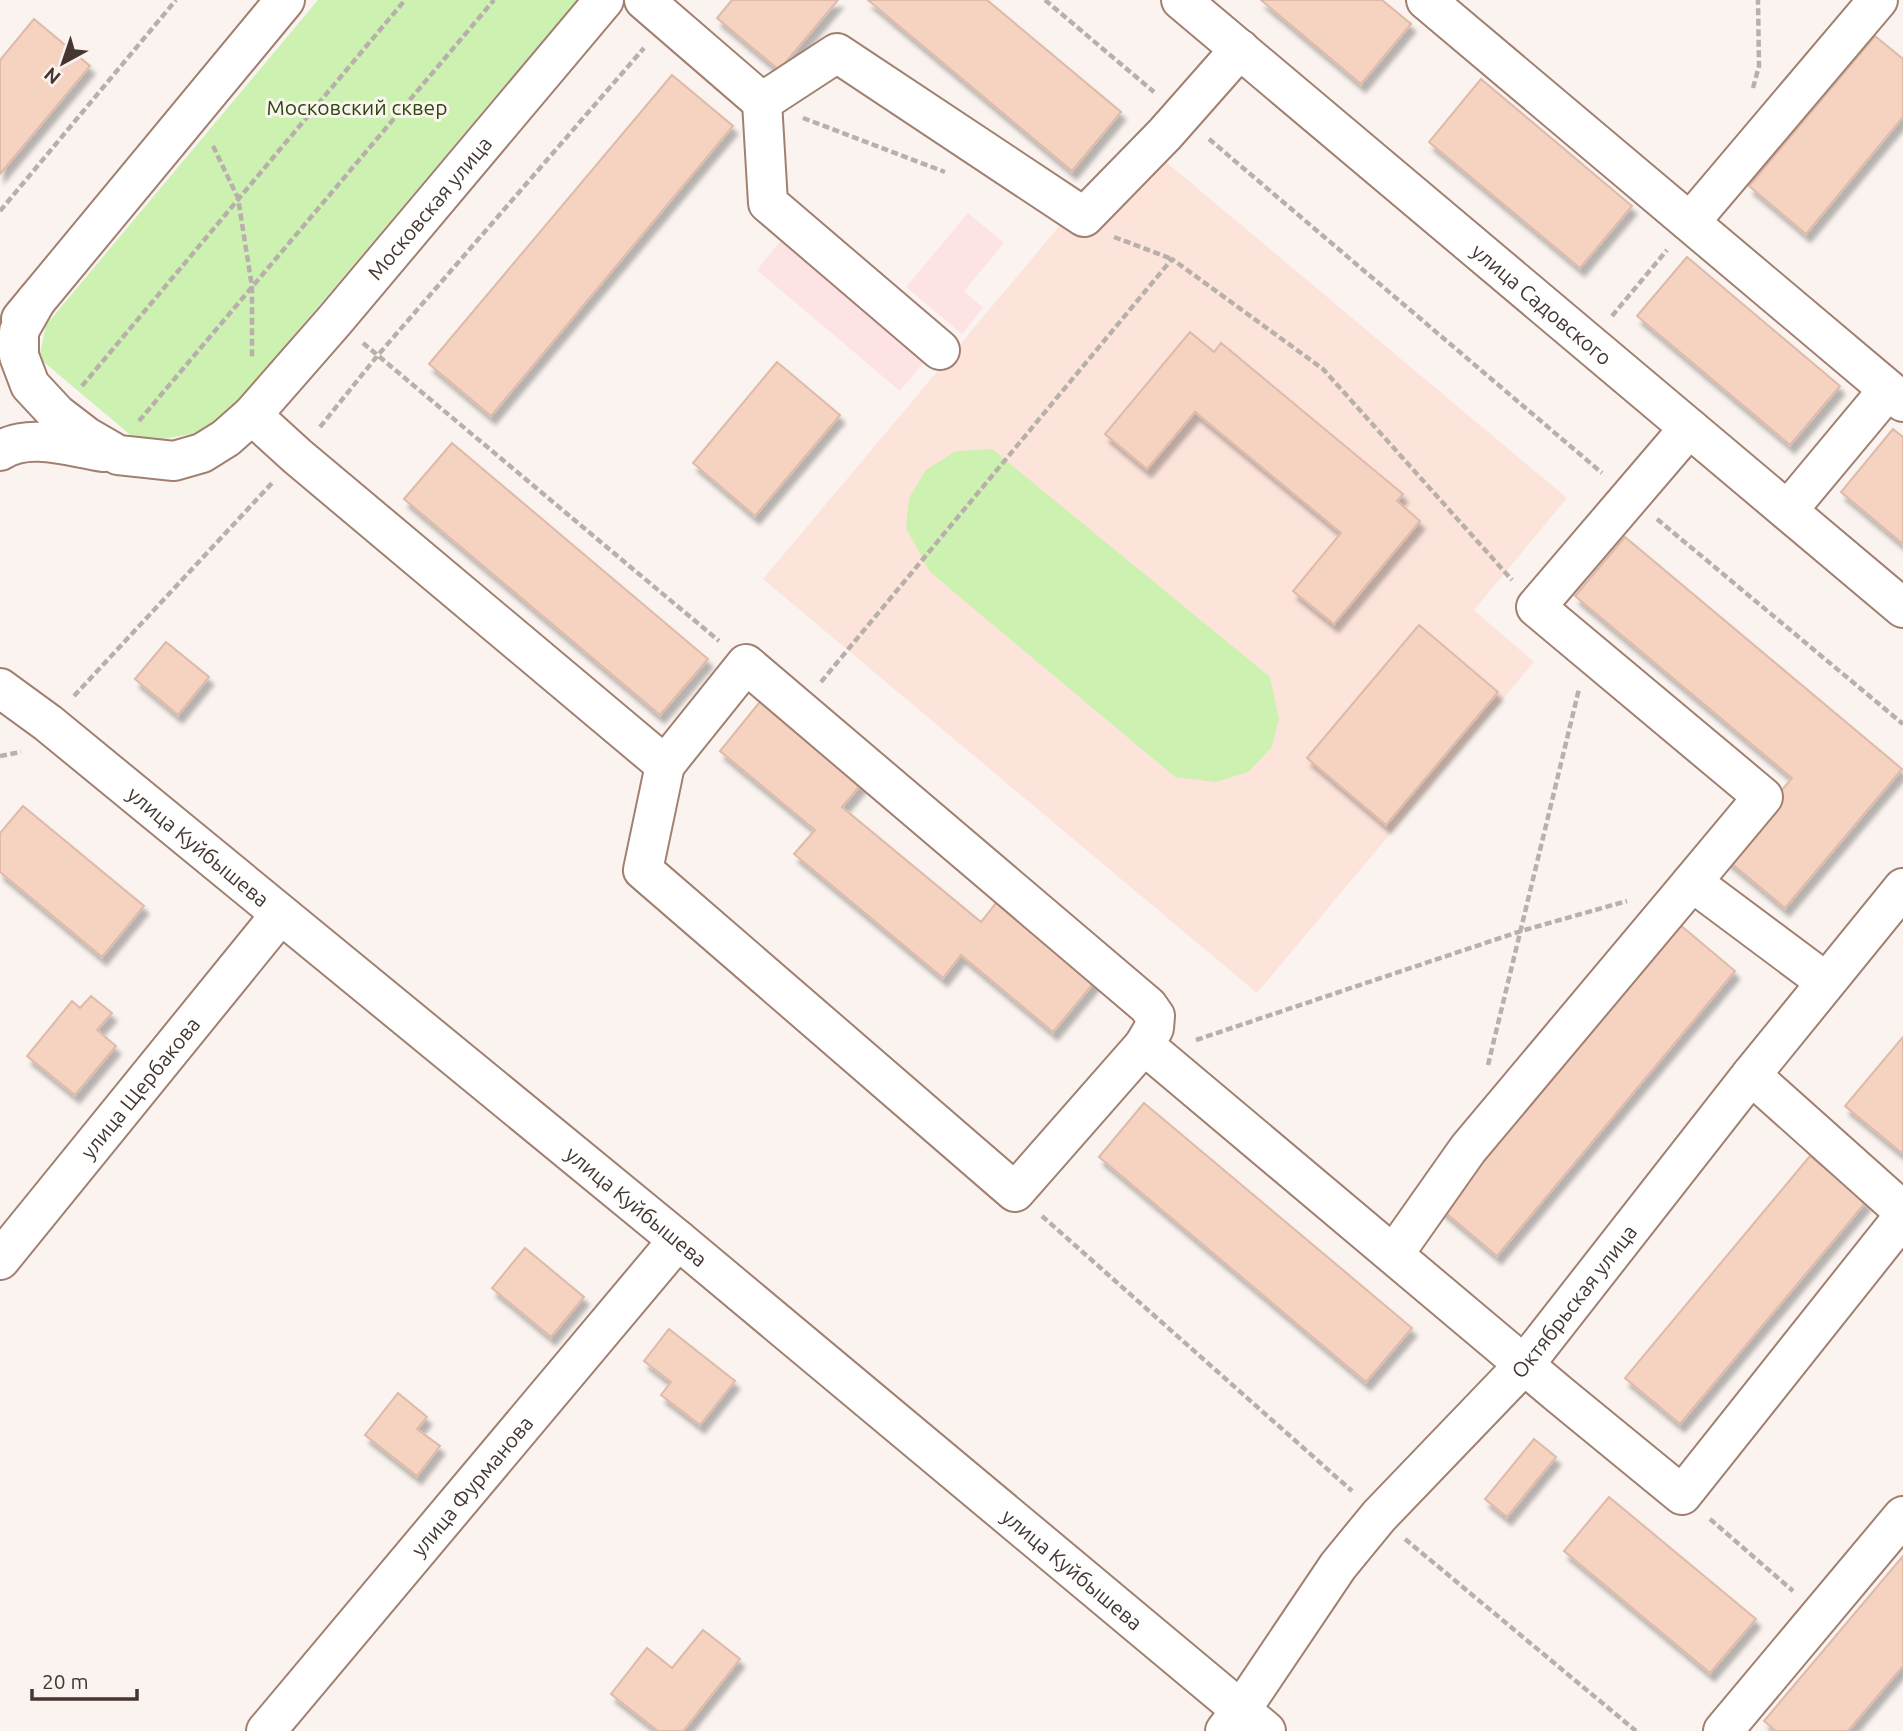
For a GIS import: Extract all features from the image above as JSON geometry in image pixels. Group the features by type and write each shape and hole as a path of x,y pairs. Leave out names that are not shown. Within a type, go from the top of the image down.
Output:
{"street":[{"path":"0,346 285,0"},
{"name":"Московская улица","path":"0,452 10,445 41,441 125,442 174,461 202,453 226,438 252,415 335,320 604,0"},
{"name":"улица Садовского","path":"1181,0 1903,608"},
{"path":"1426,0 1896,396 1788,510"},
{"path":"1690,222 1878,0"},
{"path":"656,10 762,102 768,203 940,349"},
{"path":"762,102 838,53 1084,218 1182,116 1240,49"},
{"path":"36,301 19,331 19,356 30,385 57,414 87,437 125,442"},
{"path":"252,415 297,456 665,765"},
{"path":"1394,1254 1468,1149 1763,797 1536,607 1689,428"},
{"path":"746,664 800,708 1148,1006 1155,1016 1150,1049 1015,1192 643,870 665,765 746,664"},
{"name":"улица Куйбышева","path":"0,688 48,723 678,1240 1244,1724"},
{"path":"1692,882 1826,982"},
{"name":"Октябрьская улица","path":"1244,1724 1338,1566 1379,1516 1524,1365 1751,1075 1903,888"},
{"name":"улица Щербакова","path":"0,1260 281,915"},
{"path":"1150,1049 1682,1495 1903,1217"},
{"path":"1751,1075 1903,1211"},
{"name":"улица Фурманова","path":"266,1731 678,1240"},
{"path":"1723,1731 1903,1516"}],"path":[{"path":"0,211 176,0"},
{"path":"91,396 81,387 405,0"},
{"path":"125,442 494,0"},
{"path":"1045,0 1903,724"},
{"path":"1752,91 1759,66 1758,0"},
{"path":"67,703 297,456 656,10"},
{"path":"195,108 239,198 253,287 252,415"},
{"path":"1611,316 1690,222"},
{"path":"800,708 1171,259 1323,369 1536,607"},
{"path":"335,320 746,664"},
{"path":"1486,1072 1588,650"},
{"path":"0,756 21,752"},
{"path":"1150,1049 1521,931 1639,897"},
{"path":"1015,1192 1416,1549 1636,1731"},
{"path":"1682,1495 1821,1615"}],"shaded area":[{"path":"1135,136 1567,498 1474,610 1534,662 1257,993 763,579"},
{"path":"968,213 1004,243 964,291 983,308 962,334 906,287"},
{"path":"786,234 930,355 900,391 757,270"}],"green space":[{"name":"Московский сквер","path":"318,0 577,0 214,430 140,443 39,358 46,325"},
{"path":"992,449 1270,677 1279,718 1272,747 1248,772 1216,782 1175,777 930,572 906,528 909,498 926,470 956,451"}],"building":[{"path":"732,0 838,0 779,70 717,18"},
{"path":"868,0 987,0 1121,112 1072,171"},
{"path":"1261,0 1382,0 1411,24 1361,84"},
{"path":"34,19 90,66 0,174 0,60"},
{"path":"1875,36 1903,59 1903,117 1806,234 1749,186"},
{"path":"672,75 733,126 491,416 429,364"},
{"path":"1481,79 1632,206 1580,268 1429,142"},
{"path":"1687,257 1840,386 1790,445 1637,316"},
{"path":"1190,332 1214,352 1221,343 1403,494 1397,501 1420,521 1334,624 1293,591 1341,533 1195,412 1147,469 1105,434"},
{"path":"777,362 840,415 755,516 693,463"},
{"path":"1893,429 1903,437 1903,544 1841,492"},
{"path":"452,443 708,659 660,715 404,499"},
{"path":"1625,537 1902,769 1785,908 1725,858 1792,778 1575,596"},
{"path":"1419,625 1498,692 1386,825 1307,758"},
{"path":"166,642 209,677 178,715 135,679"},
{"path":"763,698 863,782 842,807 981,922 1000,898 1097,979 1053,1032 961,955 943,978 794,854 815,830 720,751"},
{"path":"23,806 144,906 102,957 0,872 0,833"},
{"path":"1673,919 1735,971 1497,1256 1434,1203"},
{"path":"91,996 112,1013 97,1030 116,1046 75,1095 27,1056 72,1001 80,1008"},
{"path":"1903,1037 1903,1153 1902,1153 1845,1106"},
{"path":"1144,1103 1412,1328 1366,1382 1099,1157"},
{"path":"1810,1156 1866,1202 1680,1424 1625,1378"},
{"path":"525,1248 584,1297 551,1337 492,1288"},
{"path":"669,1329 735,1381 700,1425 661,1395 671,1382 644,1361"},
{"path":"398,1393 427,1417 417,1429 440,1446 417,1476 365,1435"},
{"path":"1534,1439 1556,1457 1507,1517 1485,1499"},
{"path":"1609,1497 1756,1619 1710,1673 1564,1551"},
{"path":"1903,1556 1903,1666 1848,1731 1776,1731 1764,1721"},
{"path":"703,1630 740,1659 683,1731 658,1731 611,1694 647,1648 672,1668"}]}
